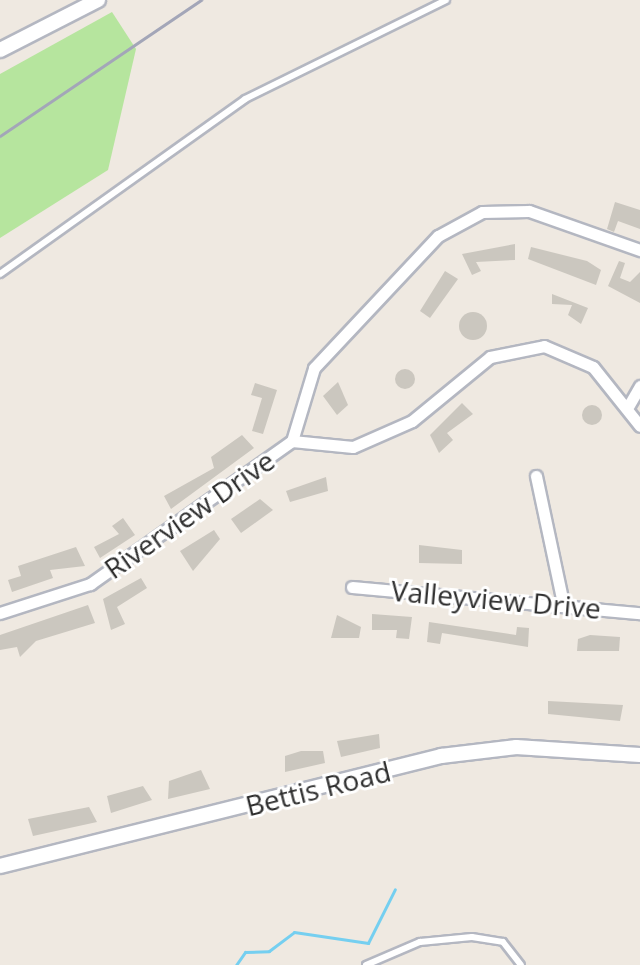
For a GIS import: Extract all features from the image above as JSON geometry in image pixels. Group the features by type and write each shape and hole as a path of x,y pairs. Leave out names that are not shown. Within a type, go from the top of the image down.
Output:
{"street":[{"path":"0,50 98,0"},
{"name":"Riverview Drive","path":"0,613 90,584 292,441 314,368 438,236 482,212 529,211 640,250"},
{"path":"292,441 353,447 412,421 490,357 515,348 544,346 593,367 629,405 640,426"},
{"path":"629,405 640,386"},
{"path":"536,476 563,603"},
{"name":"Valleyview Drive","path":"352,587 563,603 640,613"},
{"name":"Bettis Road","path":"0,866 441,756 516,747 640,755"}],"lane":[{"path":"0,274 245,99 446,0"},
{"path":"366,965 420,942 472,937 503,942 521,965"}],"green space":[{"path":"112,12 136,49 108,170 0,238 0,74"}],"building":[{"path":"615,202 640,210 640,229 618,221 614,232 607,229"},
{"path":"515,244 515,260 476,262 481,271 472,275 462,254"},
{"path":"531,247 587,261 601,270 596,285 528,259"},
{"path":"619,261 625,263 620,278 630,282 640,272 640,303 608,286"},
{"path":"445,271 458,279 430,318 420,311"},
{"path":"552,294 588,308 581,324 568,315 572,305 552,304"},
{"path":"473,312 483,316 487,326 483,336 473,340 463,336 459,326 463,316"},
{"path":"405,369 412,372 415,379 412,386 405,389 398,386 395,379 398,372"},
{"path":"338,382 348,405 337,415 323,396"},
{"path":"255,383 277,390 263,434 252,431 262,398 251,395"},
{"path":"462,403 473,414 447,433 453,440 439,453 430,435"},
{"path":"588,405 596,405 602,415 596,425 588,425 582,419 582,411"},
{"path":"242,435 254,448 171,509 164,496 214,468 211,457"},
{"path":"326,477 328,491 290,502 286,491"},
{"path":"260,499 273,510 241,533 231,519"},
{"path":"123,518 135,535 100,558 94,547 119,534 112,526"},
{"path":"214,530 220,539 193,571 180,551"},
{"path":"419,545 462,550 462,564 419,563"},
{"path":"76,547 85,566 50,570 53,578 12,592 8,580 21,576 18,566"},
{"path":"141,578 147,588 117,607 125,624 111,630 103,599"},
{"path":"88,605 95,623 36,641 20,657 17,647 0,650 0,635"},
{"path":"372,614 412,617 409,639 396,638 397,630 372,630"},
{"path":"337,615 361,627 359,638 331,638"},
{"path":"429,622 516,635 517,627 529,628 528,647 442,633 440,644 427,642"},
{"path":"590,635 620,637 619,651 577,651 578,639"},
{"path":"548,701 623,705 620,721 548,714"},
{"path":"379,734 380,748 341,757 337,741"},
{"path":"301,751 323,751 325,763 285,772 285,756"},
{"path":"201,770 210,789 168,799 169,781"},
{"path":"143,786 152,800 111,813 107,796"},
{"path":"89,807 97,822 33,836 28,819"}],"waterway":[{"path":"236,965 245,952 269,951 294,932 368,943 395,889"}],"railway":[{"path":"0,136 201,0"}]}
